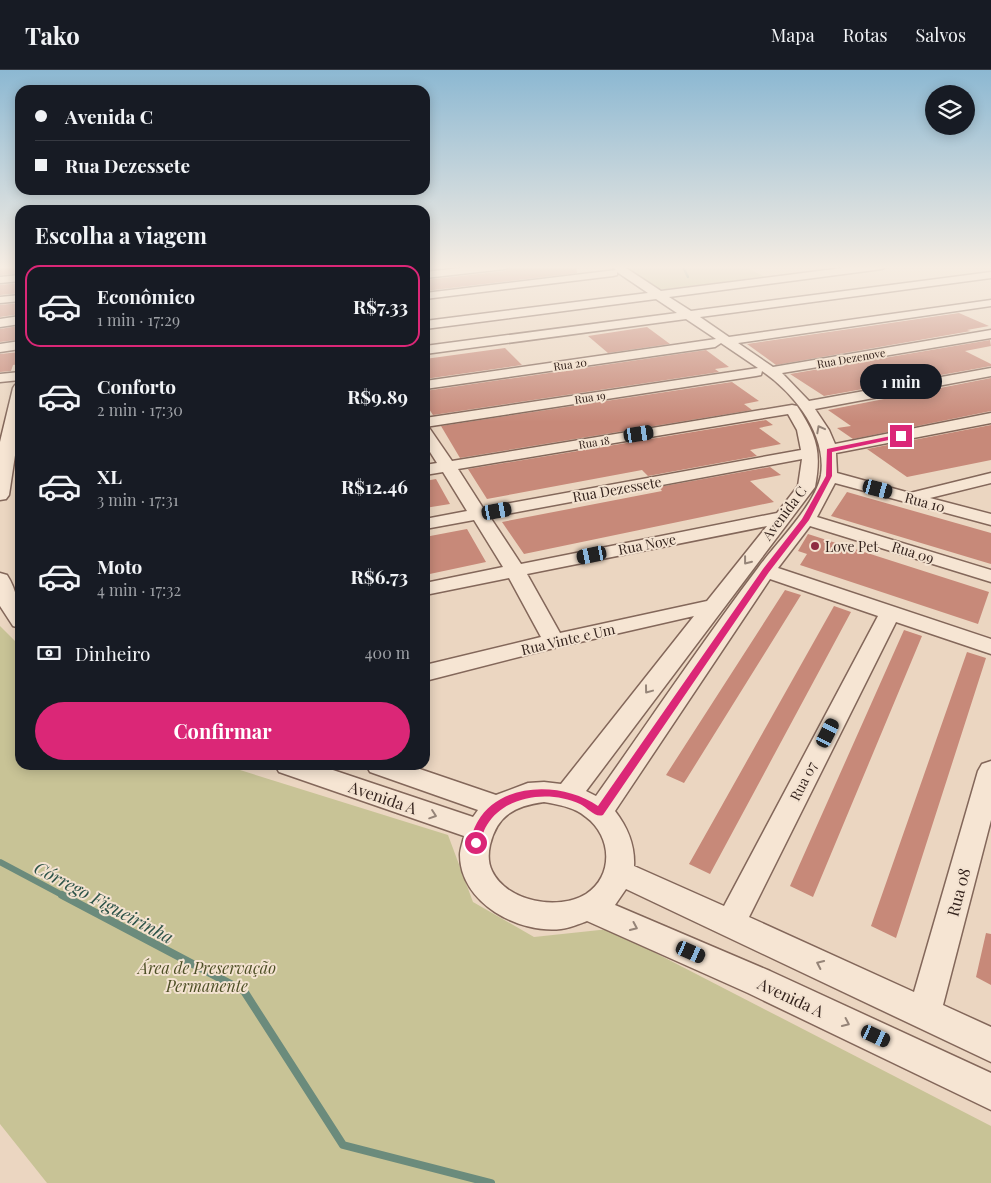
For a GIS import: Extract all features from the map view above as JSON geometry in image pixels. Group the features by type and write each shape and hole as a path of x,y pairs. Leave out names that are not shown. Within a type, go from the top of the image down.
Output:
{"street":[{"path":"430,324 481,318"},
{"path":"430,349 660,318"},
{"name":"Avenida C","path":"600,812 766,571 806,520 829,476 829,450 818,424 780,393 763,372 686,318"},
{"name":"Rua 20","path":"430,384 889,318"},
{"path":"0,323 15,321"},
{"name":"Rua Dezenove","path":"763,372 991,334"},
{"path":"534,335 566,364"},
{"path":"0,348 15,346"},
{"name":"Rua 19","path":"430,422 763,372"},
{"name":"Rua 18","path":"430,469 799,408 991,372"},
{"path":"0,378 12,397 3,447 0,492"},
{"name":"Avenida C","path":"568,796 806,486 809,475 808,435 799,408"},
{"path":"829,450 991,418"},
{"path":"430,439 477,514 516,570 554,641"},
{"name":"Rua Dezessete","path":"430,523 809,454"},
{"name":"Rua 10","path":"829,476 991,520"},
{"path":"911,498 991,478"},
{"name":"Rua Nove","path":"430,588 782,517"},
{"name":"Rua 09","path":"806,520 991,576"},
{"path":"766,571 991,647"},
{"path":"0,579 3,600 15,615"},
{"name":"Rua Vinte e Um","path":"430,673 554,641 712,606"},
{"name":"Rua 07","path":"731,922 890,613"},
{"name":"Avenida A","path":"303,770 479,830"},
{"name":"Avenida A","path":"394,770 498,806"},
{"name":"Rua 08","path":"924,1012 991,771"},
{"path":"544,792 568,796 585,802 600,812 611,825 619,840 622,856 620,873 613,886 603,899 590,908 566,916 540,916 515,909 495,895 480,877 474,857 479,830 484,820 498,806 519,796 544,792"},
{"path":"620,873 731,922 991,1045"},
{"name":"Avenida A","path":"590,908 768,986 960,1075 991,1092"}],"green space":[{"name":"Área de Preservação Permanente","path":"0,626 15,641 15,770 240,770 448,835 473,902 534,937 609,929 991,1126 991,1183 47,1183 0,1124"}],"building":[{"path":"925,318 970,318 989,326 967,330 971,331 776,365 747,344"},
{"path":"15,326 15,340 0,342 0,329"},
{"path":"647,327 670,344 608,353 588,336"},
{"path":"990,340 991,346 965,351 991,364 991,366 824,396 790,374"},
{"path":"505,348 522,365 430,378 430,358"},
{"path":"706,350 729,367 715,369 719,372 433,415 430,410 430,390"},
{"path":"15,352 15,365 13,365 11,371 0,372 0,354"},
{"path":"991,378 991,411 853,439 837,428 851,426 828,410"},
{"path":"732,382 759,401 744,404 752,410 460,458 441,426"},
{"path":"766,420 773,425 759,428 781,444 750,450 757,456 648,476 642,470 487,499 468,469"},
{"path":"991,425 991,460 907,477 867,449"},
{"path":"770,467 781,475 750,481 774,502 524,554 502,522 662,491 659,487"},
{"path":"436,479 450,504 430,507 430,480"},
{"path":"847,492 991,533 991,564 831,516"},
{"path":"467,529 486,562 430,574 430,536"},
{"path":"808,534 989,592 978,624 800,565 807,554 798,551"},
{"path":"785,590 801,595 684,783 666,775"},
{"path":"834,606 851,612 710,874 689,864"},
{"path":"904,630 922,636 813,897 790,886"},
{"path":"967,652 986,658 896,938 871,926"},
{"path":"986,933 991,934 991,985 976,977"}],"waterway":[{"name":"Córrego Figueirinha","path":"0,862 64,896"},
{"name":"Córrego Figueirinha","path":"62,895 244,991 343,1145 491,1183"}],"place":[{"name":"Love Pet","path":"815,546"}],"route":[{"path":"476,843 484,820 498,806 519,796 544,792 568,796 585,802 600,812 766,571 806,520 829,476 829,450 901,436"}]}
